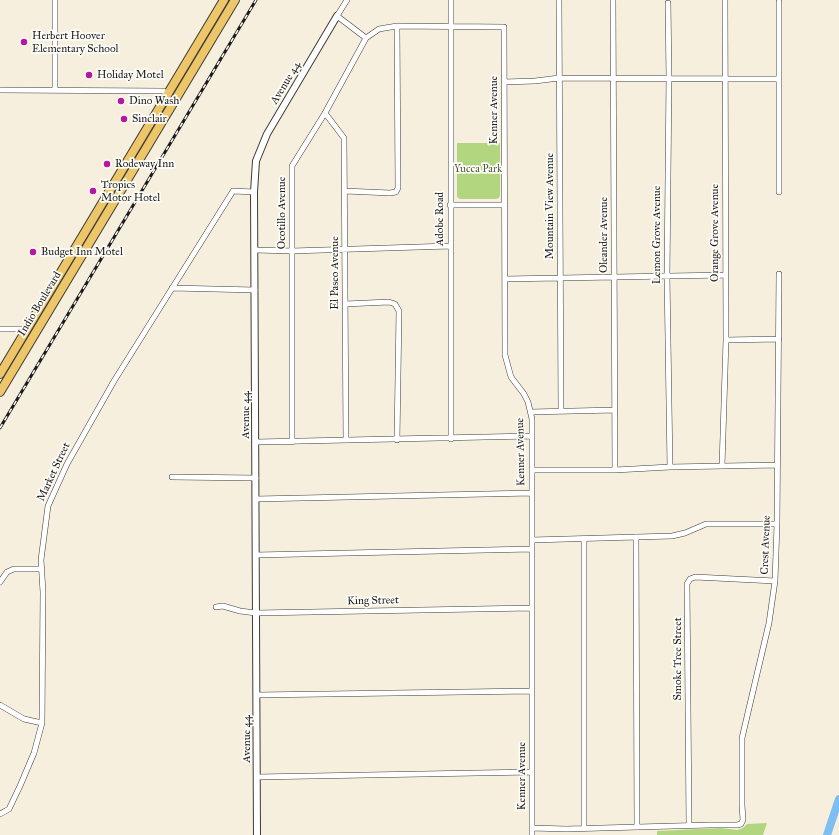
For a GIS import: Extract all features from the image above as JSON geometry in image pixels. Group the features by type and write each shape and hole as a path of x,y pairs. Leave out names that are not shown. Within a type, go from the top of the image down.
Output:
{"main road":[{"name":"Indio Boulevard","path":"0,374 224,0"},
{"path":"211,39 214,27 230,0"},
{"name":"Indio Boulevard","path":"0,392 235,0"},
{"path":"152,138 156,124 168,104 168,94 184,85"},
{"path":"9,378 12,365 24,344 26,338 25,332 32,331 39,326"}],"street":[{"path":"55,0 55,90"},
{"path":"347,0 337,16 366,38 379,29 397,26 450,27"},
{"name":"Adobe Road","path":"451,0 451,439"},
{"name":"Oleander Avenue","path":"613,0 615,470"},
{"name":"Orange Grove Avenue","path":"722,466 726,340 725,0"},
{"name":"Mountain View Avenue","path":"559,1 561,411"},
{"path":"779,2 779,192"},
{"name":"Lemon Grove Avenue","path":"668,3 669,78 667,276 670,467"},
{"name":"Avenue 44","path":"257,835 256,290 254,192 256,161 267,134 337,16"},
{"path":"345,191 390,193 396,192 398,188 397,26"},
{"name":"Kenner Avenue","path":"450,27 504,27 505,355 511,377 524,394 531,412 532,835"},
{"name":"Ocotillo Avenue","path":"292,442 292,166 325,113 366,38"},
{"path":"504,82 535,81 559,78 613,77 779,79"},
{"path":"0,90 164,91 168,94"},
{"name":"El Paseo Avenue","path":"325,113 344,138 346,440"},
{"name":"Market Street","path":"0,814 9,809 20,786 34,753 42,722 43,592 41,560 48,506 67,464 114,381 233,191 254,192"},
{"path":"450,205 505,205"},
{"path":"255,250 345,250 450,246"},
{"name":"Crest Avenue","path":"689,825 739,825 744,820 742,752 744,729 769,623 775,581 777,524 779,274"},
{"path":"505,279 725,275"},
{"path":"172,288 256,290"},
{"path":"345,304 389,302 395,304 399,311 397,440"},
{"path":"0,329 20,330 25,332"},
{"path":"726,340 779,338"},
{"path":"531,412 615,410"},
{"path":"256,442 451,439 531,436"},
{"path":"532,470 615,470 670,467 777,465"},
{"path":"172,477 256,478"},
{"path":"256,499 532,493"},
{"path":"532,540 672,536 706,524 777,524"},
{"path":"636,537 637,827"},
{"path":"584,539 584,828"},
{"path":"256,555 532,549"},
{"path":"0,582 7,572 14,569 42,569"},
{"name":"Smoke Tree Street","path":"689,825 687,584 690,579 695,577 775,581"},
{"name":"King Street","path":"216,606 223,606 240,611 256,613 532,608"},
{"path":"257,695 532,691"},
{"path":"0,705 24,719 42,722"},
{"path":"257,777 532,772"},
{"path":"532,828 689,825"}],"green space":[{"name":"Yucca Park","path":"457,143 500,143 499,198 460,199 457,197"},
{"path":"767,823 763,835 657,835 657,831 721,828 737,830 743,828 747,824"}],"waterway":[{"path":"827,835 839,799"}],"railway":[{"path":"0,428 256,0"}],"place":[{"name":"Herbert Hoover Elementary School","path":"24,42"},
{"name":"Holiday Motel","path":"89,75"},
{"name":"Dino Wash","path":"121,101"},
{"name":"Sinclair","path":"124,119"},
{"name":"Rodeway Inn","path":"107,164"},
{"name":"Tropics Motor Hotel","path":"93,191"},
{"name":"Budget Inn Motel","path":"33,252"}]}
